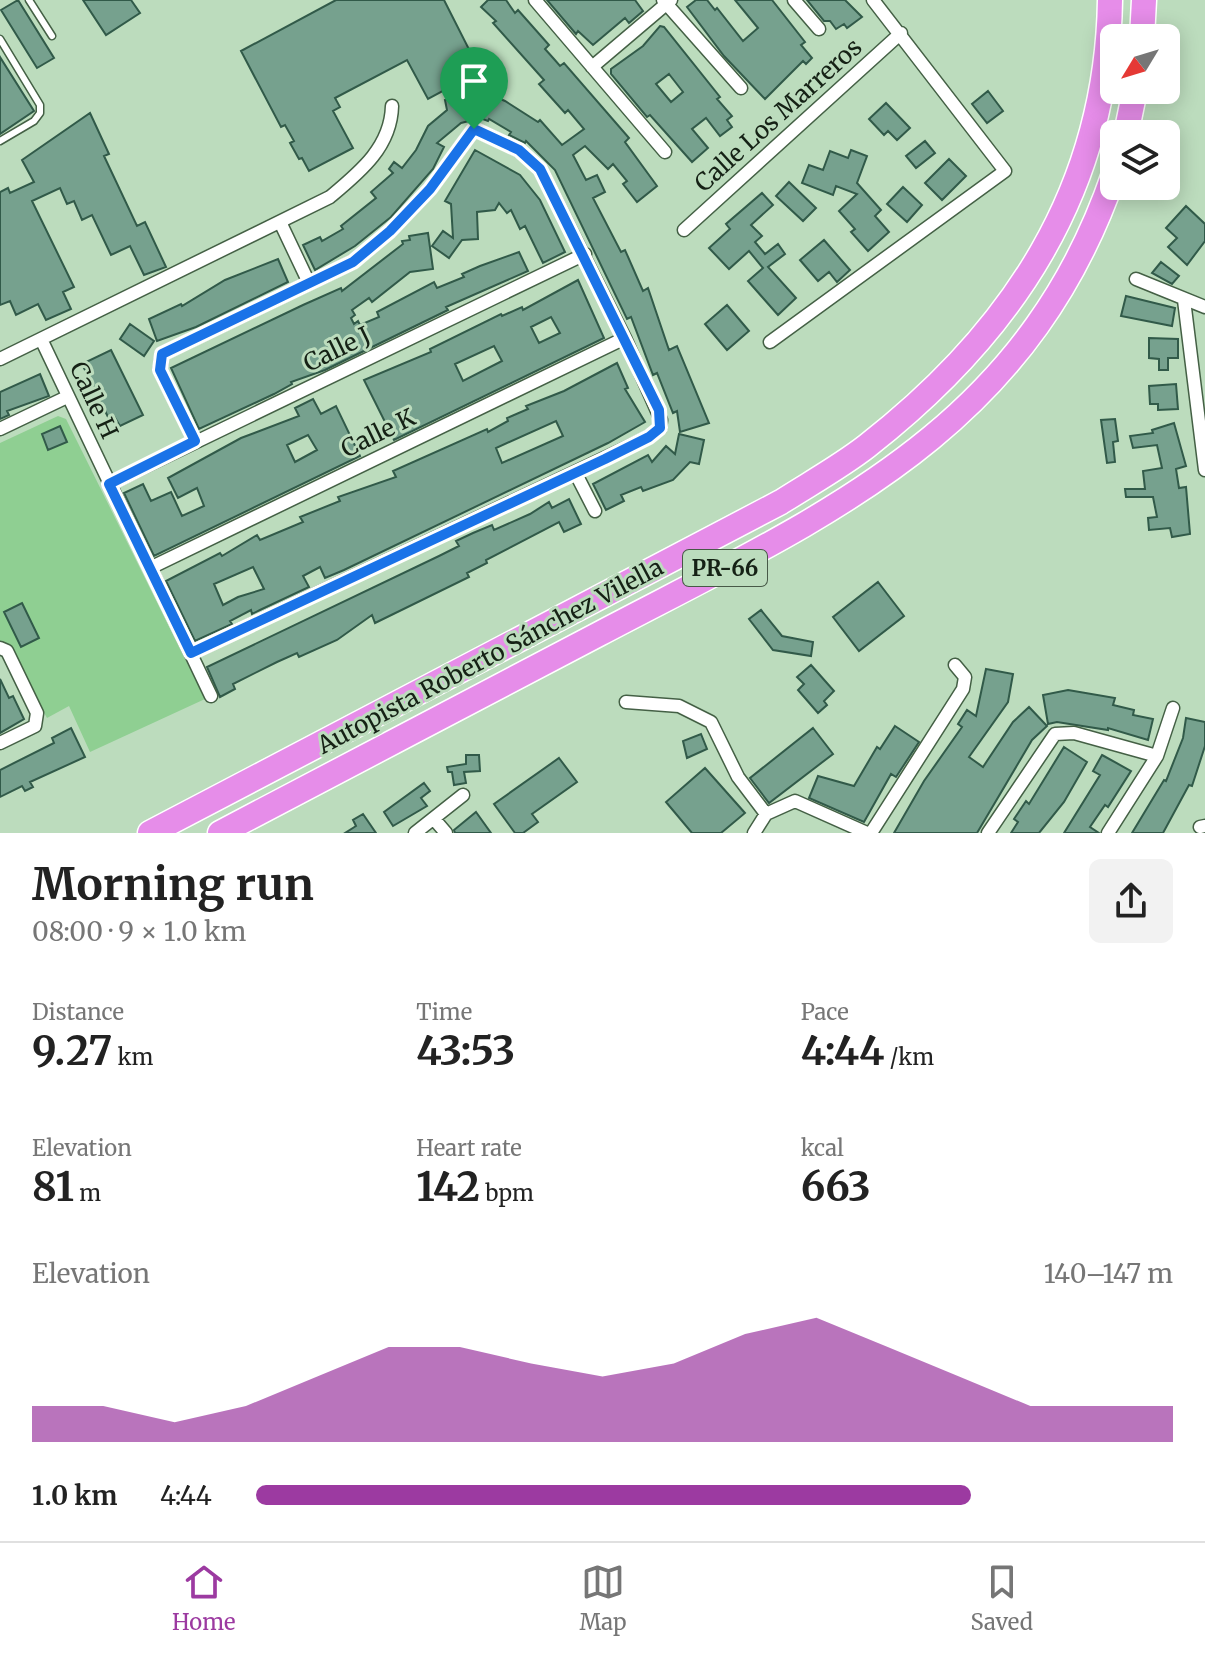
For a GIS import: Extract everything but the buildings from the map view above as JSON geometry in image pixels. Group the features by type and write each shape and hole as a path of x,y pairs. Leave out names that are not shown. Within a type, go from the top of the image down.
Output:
{"highway":[{"name":"Autopista Roberto Sánchez Vilella","path":"150,833 781,502 864,448 908,413 966,356 1008,307 1044,251 1067,205 1085,158 1102,85 1110,0"},
{"path":"1143,24 1144,0"},
{"name":"Autopista Roberto Sánchez Vilella","path":"220,833 773,542 902,463 962,413 1006,367 1037,327 1094,227 1104,200"}],"street":[{"path":"535,0 665,152"},
{"path":"794,0 819,29"},
{"path":"770,342 1005,171 873,0"},
{"path":"592,67 666,1 741,88"},
{"name":"Calle Los Marreros","path":"684,230 901,33"},
{"path":"0,359 281,224 330,197 366,167 392,125 392,106"},
{"path":"191,653 649,437 660,428 659,410 585,254 540,169 519,150 474,129 430,189 390,231 353,262 162,354 160,370 195,441"},
{"path":"281,224 309,283"},
{"name":"Calle J","path":"109,484 585,254"},
{"path":"1136,279 1205,307"},
{"path":"1184,300 1205,470"},
{"name":"Calle K","path":"150,568 625,338"},
{"name":"Calle H","path":"41,339 211,696"},
{"path":"0,429 67,397"},
{"path":"575,472 595,511"},
{"path":"0,648 7,651 37,713 35,726 0,743"},
{"path":"754,833 766,814 795,801 869,833 963,689 965,677 955,665"},
{"path":"626,702 679,706 711,722 738,777 766,814"},
{"path":"1108,833 1157,756 1173,708"},
{"path":"988,833 1055,734 1074,733 1157,756"},
{"path":"415,833 463,795"},
{"path":"434,819 446,833"}],"lane":[{"path":"29,0 52,36"},
{"path":"0,39 40,105 40,113 34,121 0,141"}],"green space":[{"path":"58,416 66,419 205,699 90,752 69,706 47,718 9,648 0,643 0,443"}],"route":[{"path":"474,129 519,150 540,169 585,254 659,410 660,428 649,437 605,459 191,653 109,484 195,441 160,370 162,354 353,262 390,231 430,189 474,129"}]}
